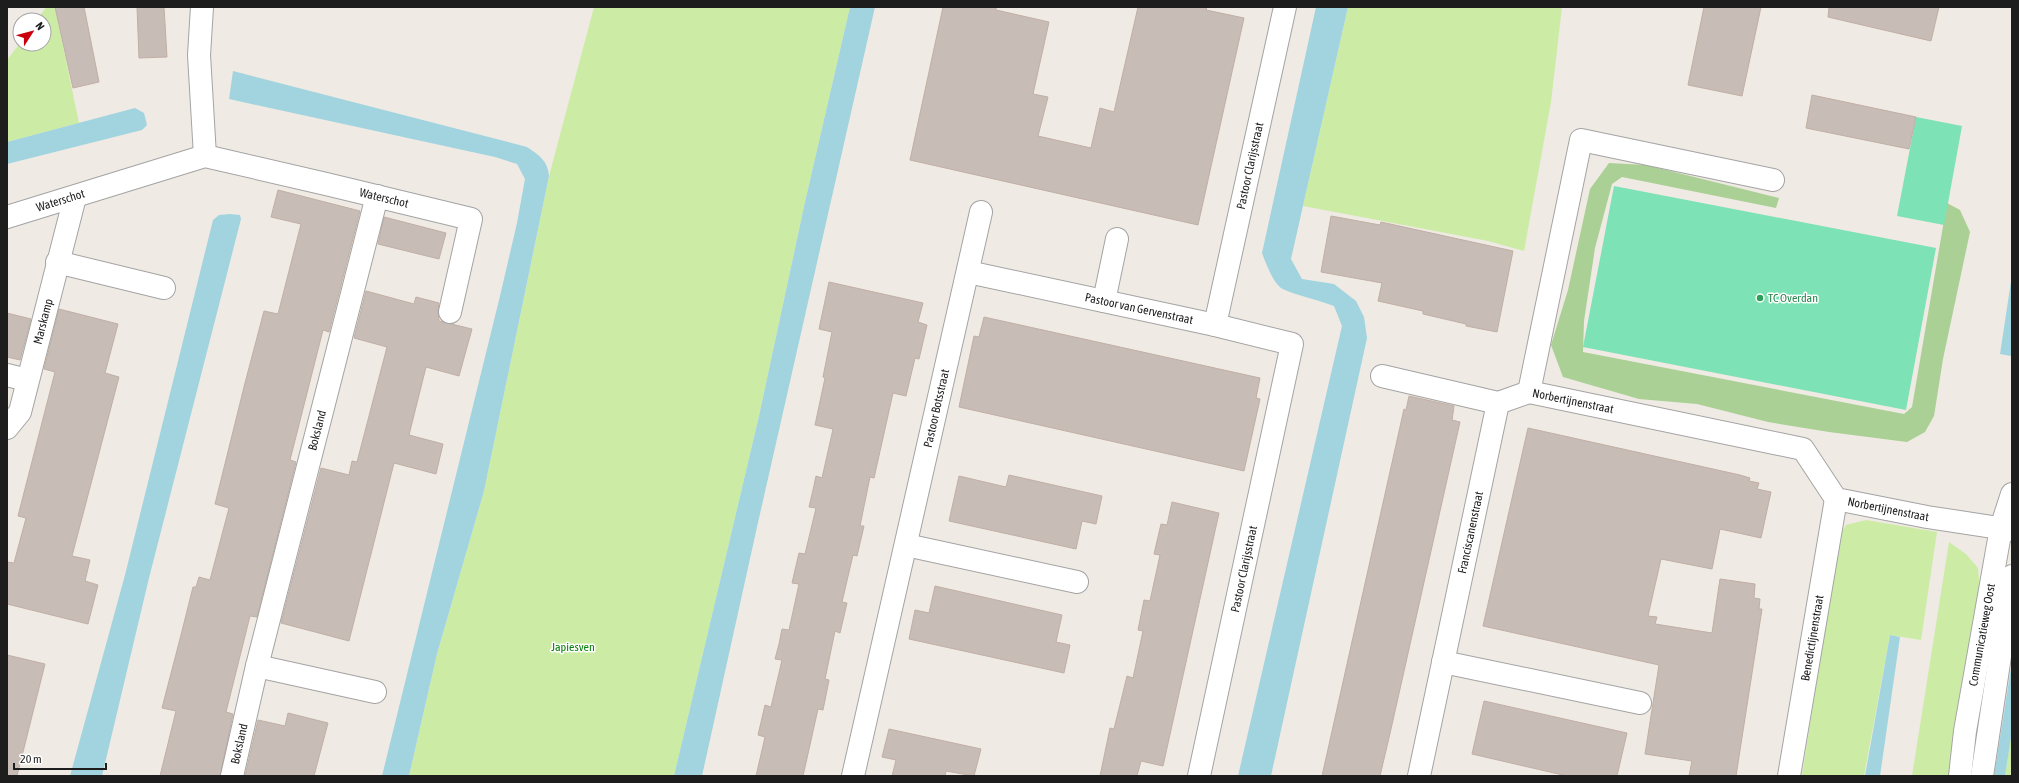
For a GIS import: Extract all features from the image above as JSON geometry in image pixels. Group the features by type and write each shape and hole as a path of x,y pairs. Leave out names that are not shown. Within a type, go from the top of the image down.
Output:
{"street":[{"path":"202,7 199,55 206,156"},
{"name":"Pastoor Clarijsstraat","path":"1215,325 1285,7"},
{"name":"Norbertijnenstraat","path":"1773,180 1581,140 1529,392 1803,449 1836,499 2007,529"},
{"name":"Waterschot","path":"7,217 206,156 470,219 450,312"},
{"name":"Boksland","path":"232,776 258,666 377,196"},
{"name":"Marskamp","path":"7,428 20,412 17,378 58,262 75,197"},
{"name":"Pastoor Botsstraat","path":"853,776 981,212"},
{"path":"1104,301 1117,239"},
{"path":"58,262 164,288"},
{"name":"Pastoor van Gervenstraat","path":"968,272 1215,325 1292,344 1288,361"},
{"name":"Pastoor Clarijsstraat","path":"1199,776 1288,361"},
{"path":"1382,376 1498,403 1529,392"},
{"name":"Franciscanenstraat","path":"1419,776 1498,403"},
{"name":"Communicatieweg Oost","path":"1960,776 1965,731 2007,529 2012,494"},
{"name":"Benedictijnenstraat","path":"1789,776 1836,499"},
{"path":"906,545 1078,582"},
{"name":"Communicatieweg Oost","path":"1982,776 2012,576"},
{"path":"1443,662 1640,703"},
{"path":"258,666 375,692"}],"green space":[{"path":"46,7 55,7 79,123 7,142 7,60 13,52 52,52 52,12 43,12"},
{"name":"Japiesven","path":"594,7 850,7 805,202 759,416 674,776 409,776 437,654 484,491 549,176"},
{"path":"1348,7 1562,7 1551,102 1524,251 1488,241 1303,206"},
{"path":"1916,117 1962,126 1944,225 1897,216"},
{"path":"1609,163 1646,165 1779,198 1776,208 1622,177 1612,184 1595,248 1584,321 1583,352 1904,414 1912,407 1947,203 1960,210 1970,232 1943,359 1934,416 1925,432 1907,442 1829,432 1768,422 1697,404 1639,399 1563,377 1551,345 1568,290 1590,189"},
{"name":"TC Overdan","path":"1614,186 1936,248 1906,410 1583,347"},
{"path":"1866,520 1937,532 1921,640 1890,635 1864,776 1802,776 1839,536 1846,525"},
{"path":"1949,542 1966,554 1978,568 1980,593 1953,776 1912,776"},
{"path":"2012,731 2012,776 2005,776"}],"water":[{"path":"850,7 875,7 702,776 674,776 759,416 805,202"},
{"path":"1316,7 1348,7 1291,259 1302,279 1334,284 1356,301 1364,317 1367,338 1271,776 1238,776 1342,326 1334,306 1281,288 1267,267 1262,253"},
{"path":"233,71 527,147 542,159 547,166 549,176 484,491 437,654 409,776 382,776 500,296 517,223 525,179 517,164 495,157 229,99"},
{"path":"135,108 144,113 147,125 142,130 7,164 7,142"},
{"path":"219,215 240,215 241,219 149,578 102,776 70,776 125,575 213,220"},
{"path":"2012,275 2012,349 2011,356 2000,354"},
{"path":"1890,635 1900,637 1880,776 1865,776"},
{"path":"2012,662 2012,731 2005,776 1994,776"}],"building":[{"path":"55,7 84,7 99,82 73,88"},
{"path":"137,7 164,7 167,57 139,58"},
{"path":"943,7 996,7 996,10 1049,22 1033,94 1048,97 1038,136 1091,148 1100,108 1114,112 1138,7 1207,7 1206,10 1244,18 1198,225 910,160"},
{"path":"1704,7 1761,7 1742,96 1688,85"},
{"path":"1829,7 1939,7 1931,41 1828,17"},
{"path":"1812,95 1916,117 1909,149 1806,128"},
{"path":"278,190 360,211 329,332 323,330 290,460 296,462 257,617 250,616 226,712 233,714 220,776 160,776 176,711 162,708 193,587 196,587 199,577 210,580 229,508 215,504 245,383 264,311 278,314 301,224 271,217"},
{"path":"1331,216 1380,225 1381,222 1513,251 1497,332 1466,326 1466,324 1423,314 1423,311 1378,301 1382,283 1321,272"},
{"path":"384,217 446,233 439,259 378,244"},
{"path":"829,282 923,303 918,322 927,325 919,359 915,358 906,396 893,393 874,478 870,477 860,526 864,526 857,556 853,555 842,602 847,603 840,633 835,631 825,679 829,680 823,710 818,709 803,776 756,776 765,737 758,735 765,705 771,707 782,660 775,659 782,629 789,630 799,584 792,583 799,553 805,554 816,508 809,507 816,476 822,478 833,429 815,425 825,378 823,377 832,332 819,329"},
{"path":"366,291 414,304 416,297 439,303 439,321 472,329 459,376 426,367 409,435 443,444 436,474 394,463 349,641 281,623 321,468 349,475 352,461 357,462 387,347 354,338"},
{"path":"59,309 118,324 105,373 119,377 72,556 90,560 85,581 98,585 88,624 7,604 7,562 14,563 26,518 18,516 55,372 44,369"},
{"path":"7,313 31,319 20,360 7,357"},
{"path":"984,317 1260,378 1256,398 1260,399 1244,471 959,407 974,336 979,337"},
{"path":"1409,396 1454,406 1452,420 1460,422 1391,729 1380,776 1322,776 1404,409 1406,410"},
{"path":"1528,428 1740,475 1750,478 1749,481 1759,483 1757,489 1771,492 1761,538 1720,529 1712,569 1661,559 1648,616 1657,617 1655,624 1712,633 1720,579 1755,584 1754,598 1760,599 1759,609 1762,609 1736,776 1689,776 1692,761 1645,754 1659,665 1483,626"},
{"path":"1009,475 1102,496 1096,524 1082,521 1076,549 949,521 959,476 1006,487"},
{"path":"1172,502 1219,513 1163,766 1141,761 1137,776 1100,776 1110,728 1114,729 1127,676 1133,678 1143,631 1138,630 1144,600 1150,601 1160,555 1154,554 1161,524 1167,525"},
{"path":"935,586 1062,615 1056,642 1070,645 1064,673 909,639 915,610 929,613"},
{"path":"7,655 45,664 17,776 7,776"},
{"path":"1484,701 1627,733 1617,776 1567,776 1472,754"},
{"path":"288,713 328,723 314,776 245,776 258,720 285,726"},
{"path":"889,729 981,749 974,776 946,771 945,776 892,776 896,760 882,757"}],"place":[{"name":"TC Overdan","path":"1760,298"}]}
